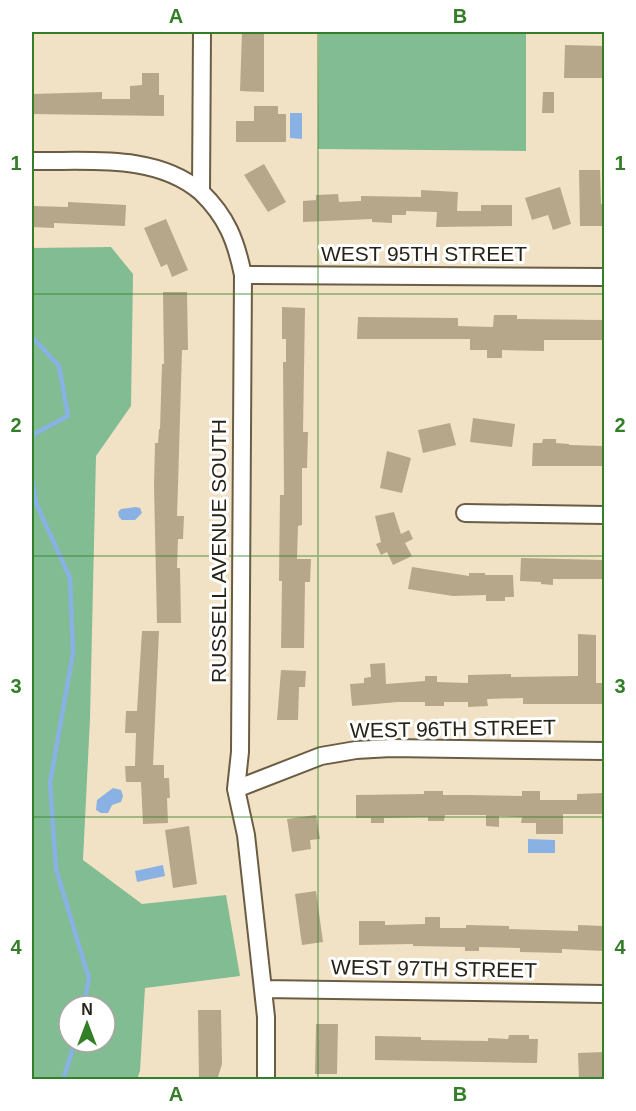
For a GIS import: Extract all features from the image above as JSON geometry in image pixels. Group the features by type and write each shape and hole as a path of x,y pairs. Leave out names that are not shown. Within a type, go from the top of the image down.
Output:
{"street":[{"path":"201,192 202,32"},
{"path":"32,161 147,165 171,173 201,192"},
{"name":"RUSSELL AVENUE SOUTH","path":"201,192 213,204 228,226 243,275 240,752 236,789 246,835 266,1017 266,1080"},
{"name":"WEST 95TH STREET","path":"243,275 604,277"},
{"path":"465,513 604,515"},
{"name":"WEST 96TH STREET","path":"236,789 321,756 356,750 391,748 604,751"},
{"name":"WEST 97TH STREET","path":"263,989 604,994"}],"green space":[{"path":"319,32 526,32 526,151 318,149"},
{"path":"111,247 133,274 131,406 96,456 90,719 83,860 142,904 226,895 240,976 145,988 140,1071 137,1079 32,1079 32,248"}],"water":[{"path":"290,113 302,113 302,139 290,138"},
{"path":"140,508 142,513 135,520 122,520 119,517 118,512 121,509"},
{"path":"113,788 121,790 123,796 121,802 112,805 108,813 96,810 97,800"},
{"path":"528,839 555,840 555,853 528,853"},
{"path":"163,865 165,876 137,882 135,871"}],"building":[{"path":"242,32 264,32 264,92 240,91"},
{"path":"565,45 604,46 604,78 564,78"},
{"path":"142,73 159,73 159,95 164,95 164,116 32,114 32,94 102,92 102,99 130,99 130,86 142,85"},
{"path":"543,92 554,92 554,113 542,113"},
{"path":"254,106 278,106 278,114 286,114 286,142 236,142 236,121 254,121"},
{"path":"264,164 286,202 268,212 244,175"},
{"path":"579,170 600,170 604,226 580,226"},
{"path":"560,187 571,224 553,230 548,215 532,220 525,198"},
{"path":"421,190 458,192 457,211 481,211 481,205 512,205 512,226 436,227 437,212 406,211 406,215 392,215 392,223 372,222 372,219 303,222 303,201 316,200 316,195 338,194 339,202 361,201 361,196 421,197"},
{"path":"68,202 126,205 125,226 54,223 54,228 32,227 32,206 68,207"},
{"path":"166,219 188,270 172,277 167,264 161,267 144,228"},
{"path":"163,292 187,292 188,350 182,350 177,516 184,516 183,539 178,539 177,568 180,568 181,623 157,623 154,486 155,443 158,443 160,429 162,364 164,364"},
{"path":"282,307 305,308 303,432 308,432 307,468 302,468 302,525 298,526 297,559 311,559 310,582 305,582 304,648 281,648 280,495 284,495 283,362 286,362 286,339 282,339"},
{"path":"494,315 517,315 517,319 604,320 604,340 544,340 544,351 502,350 502,358 487,358 487,350 470,350 470,339 357,339 358,317 458,318 458,326 493,327"},
{"path":"473,418 515,424 512,447 470,442"},
{"path":"450,423 456,445 423,453 418,430"},
{"path":"543,439 556,439 556,443 569,445 604,446 604,466 532,466 533,443 542,443"},
{"path":"387,451 411,458 402,493 380,488"},
{"path":"394,512 401,534 409,530 413,539 405,543 412,556 393,565 387,552 381,555 376,544 381,542 375,516"},
{"path":"521,558 604,560 604,579 553,579 553,585 520,581"},
{"path":"412,567 469,576 469,573 513,575 514,597 505,597 505,601 486,601 486,595 453,596 408,589"},
{"path":"142,631 159,631 153,765 164,765 164,778 169,778 168,823 143,824 141,782 126,782 125,766 135,766 136,733 125,733 126,711 137,711"},
{"path":"578,634 596,635 596,683 604,683 604,704 523,704 523,698 487,699 488,706 468,707 468,702 444,702 444,706 425,706 425,702 398,702 352,706 350,684 364,683 364,678 371,677 370,664 385,663 386,684 425,681 425,676 437,676 437,682 468,683 468,675 578,676"},
{"path":"281,670 306,671 305,687 299,687 298,720 277,720"},
{"path":"424,791 443,791 443,795 522,796 522,791 540,791 540,800 577,800 577,794 604,793 604,814 563,814 563,834 536,834 536,823 521,823 522,817 499,816 499,827 486,826 486,815 445,815 444,821 428,821 428,817 384,818 384,823 371,823 371,818 356,818 356,795 424,794"},
{"path":"316,815 320,839 310,840 311,849 292,852 287,819"},
{"path":"189,826 197,884 173,888 165,830"},
{"path":"316,891 323,942 302,945 295,894"},
{"path":"425,917 440,917 440,928 466,928 466,925 578,931 578,925 604,926 604,951 562,949 562,953 520,952 520,948 479,947 479,951 465,951 465,947 413,946 413,944 359,945 359,921 385,921 385,925 425,924"},
{"path":"198,1010 221,1010 222,1064 217,1080 199,1080"},
{"path":"316,1024 338,1024 337,1074 315,1074"},
{"path":"509,1035 529,1035 529,1039 538,1039 537,1063 375,1060 375,1036 421,1037 421,1040 488,1041 488,1038 508,1039"},
{"path":"604,1052 604,1080 579,1080 578,1053"}],"waterway":[{"path":"32,337 59,366 68,416 32,435"},
{"path":"32,477 36,503 70,578 73,653 50,783 56,869 89,979 86,994"},
{"path":"63,1080 71,1054"}]}
